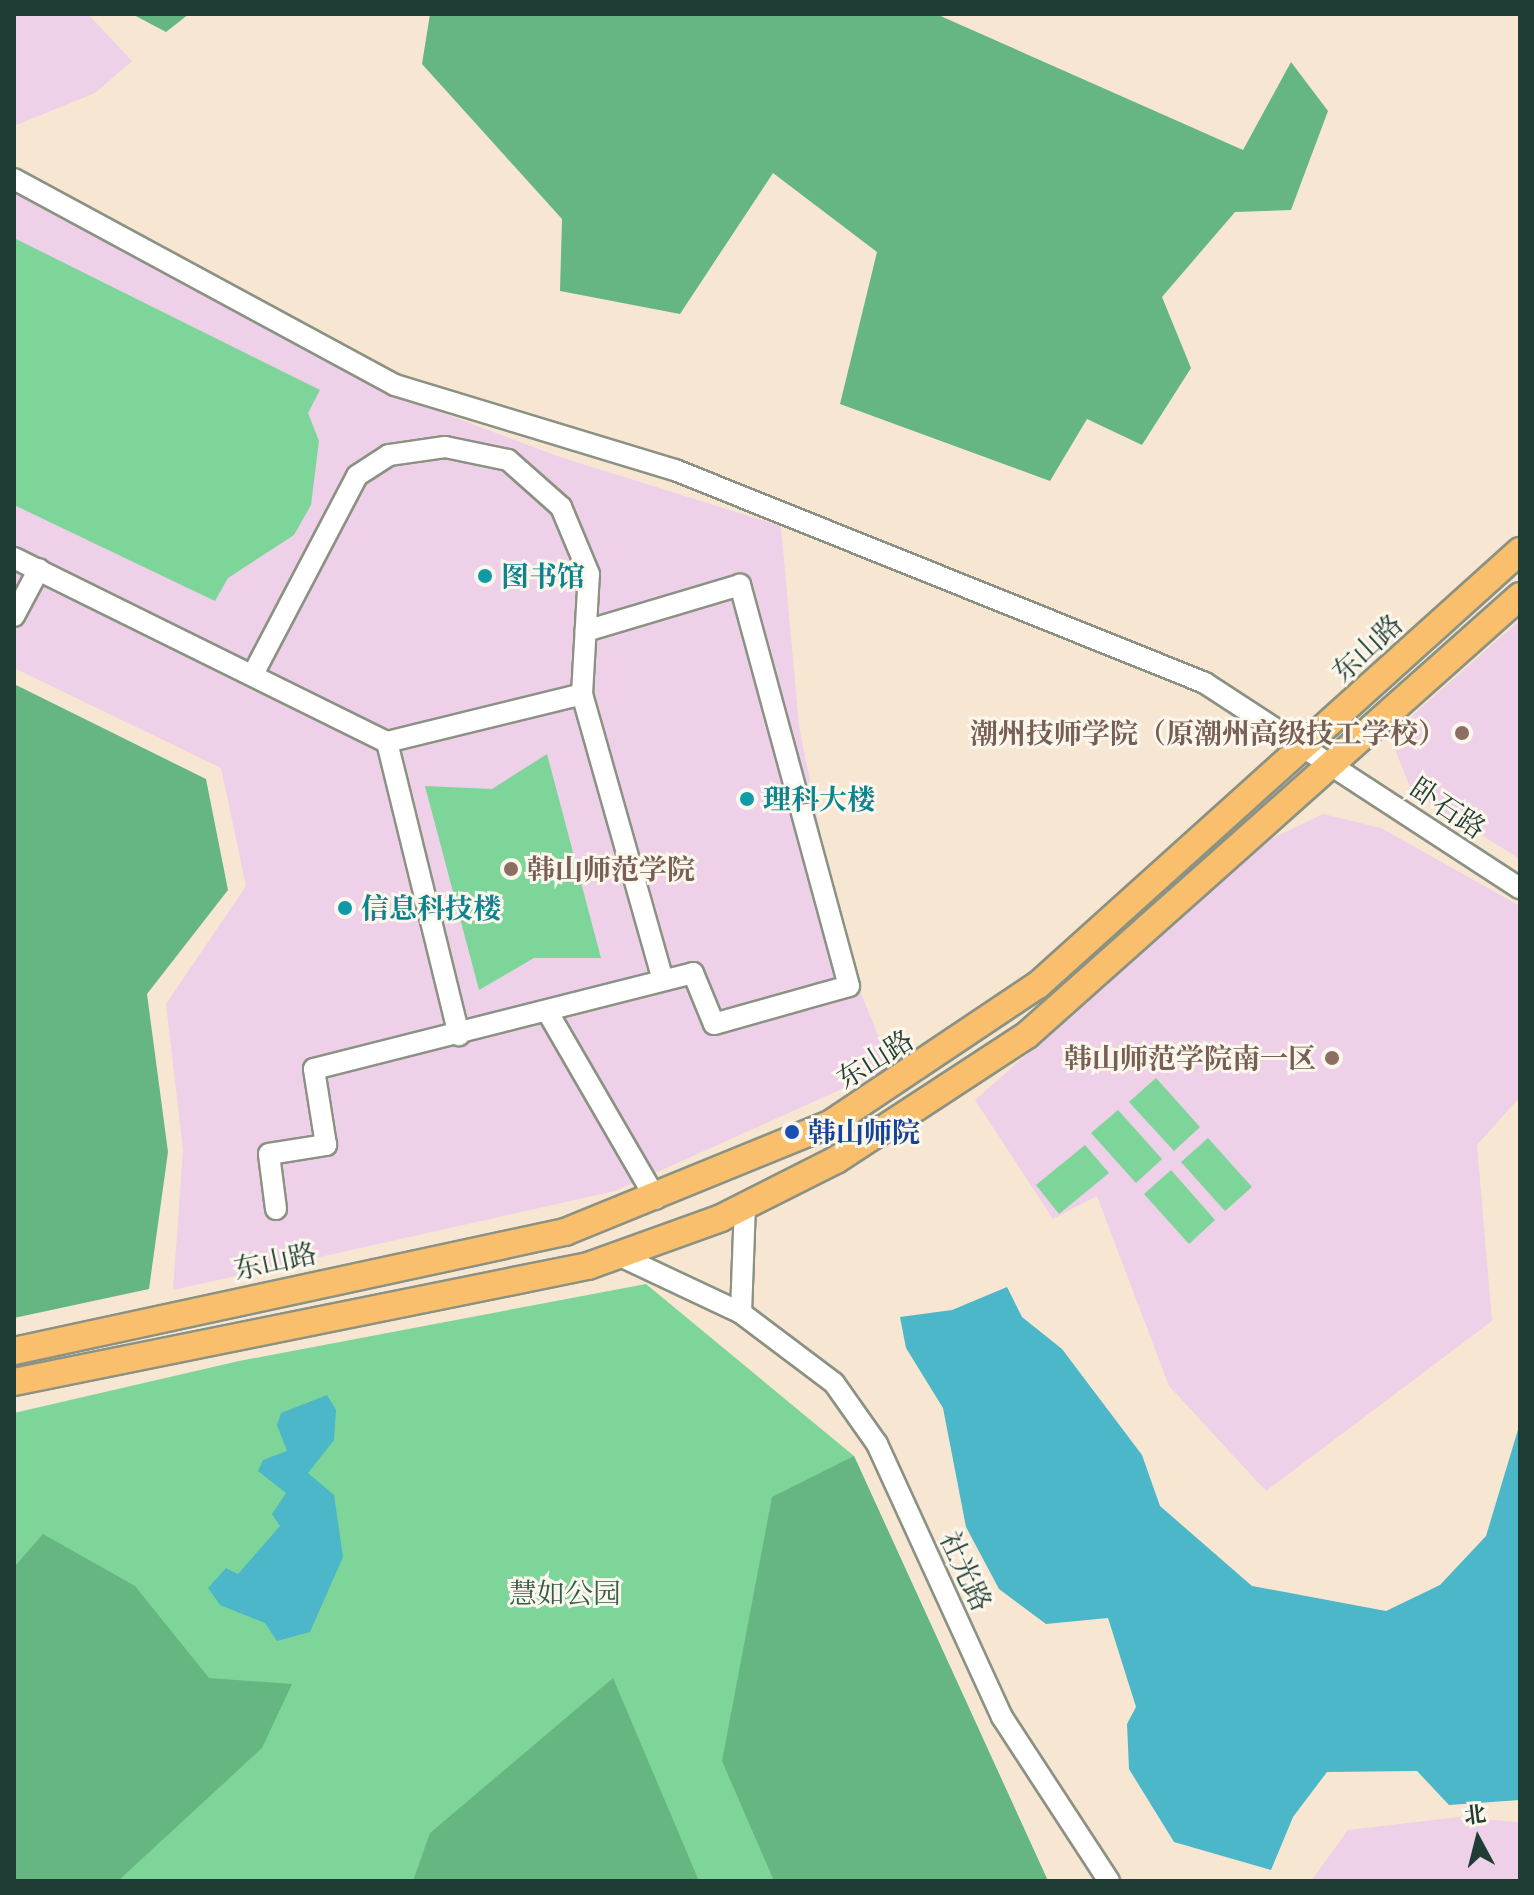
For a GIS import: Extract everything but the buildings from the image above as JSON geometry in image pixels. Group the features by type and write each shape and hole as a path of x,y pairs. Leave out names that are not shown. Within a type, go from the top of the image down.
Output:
{"main road":[{"name":"东山路","path":"14,1351 565,1232 656,1199 830,1124 909,1078 1038,985 1520,551"},
{"path":"14,1382 618,1255 745,1206 836,1160 1027,1035 1520,596"}],"street":[{"name":"卧石路","path":"14,179 395,385 675,470 1205,683 1307,746 1520,888"},
{"path":"254,672 357,476 389,455 445,447 508,460 561,507 589,574 582,694 663,980"},
{"path":"14,558 254,672 387,742 582,694"},
{"path":"14,616 39,569"},
{"path":"276,1209 269,1154 326,1145 314,1069 459,1035 693,973 714,1024 849,986 740,585 586,631"},
{"path":"387,742 459,1035"},
{"path":"547,1011 656,1199"},
{"path":"741,1313 745,1206"},
{"name":"社光路","path":"618,1255 741,1313 834,1383 877,1444 1002,1717 1109,1881"}],"shaded area":[{"path":"14,14 88,14 132,61 95,93 14,126"},
{"name":"韩山师范学院","path":"14,191 379,389 563,458 781,526 799,726 844,952 891,1067 615,1191 173,1290 183,1150 166,1004 246,886 221,768 14,668"},
{"name":"潮州技师学院（原潮州高级技工学校）","path":"1520,620 1520,859 1412,792 1396,752 1414,714"},
{"path":"1323,814 1381,828 1520,906 1520,1097 1477,1145 1492,1321 1266,1491 1169,1386 1097,1196 1053,1219 975,1100 1271,839"},
{"path":"1459,1817 1520,1822 1520,1881 1311,1881 1348,1830"}],"green space":[{"path":"132,14 189,14 166,32"},
{"path":"430,14 936,14 1243,150 1291,62 1328,111 1291,210 1235,212 1162,297 1191,368 1142,445 1087,419 1050,481 840,404 877,252 773,173 680,314 560,291 562,219 422,64"},
{"path":"14,238 320,390 308,413 319,441 311,505 294,535 228,578 215,601 14,505"},
{"path":"14,684 206,779 228,890 147,994 168,1152 149,1289 14,1318"},
{"path":"547,754 601,958 534,958 479,990 425,786 492,789"},
{"path":"1156,1078 1200,1127 1174,1151 1129,1102"},
{"path":"1118,1110 1162,1159 1136,1183 1091,1133"},
{"path":"1208,1138 1252,1187 1225,1211 1181,1162"},
{"path":"1085,1145 1109,1173 1059,1214 1036,1185"},
{"path":"1171,1170 1215,1220 1189,1244 1144,1194"},
{"name":"慧如公园","path":"646,1284 854,1456 1048,1881 14,1881 14,1413 239,1361"},
{"path":"854,1456 1048,1881 774,1881 722,1761 772,1497"},
{"path":"43,1534 135,1586 209,1678 292,1684 262,1748 118,1881 14,1881 14,1567"},
{"path":"613,1678 699,1881 413,1881 430,1833"}],"water":[{"path":"1007,1287 1022,1317 1062,1349 1142,1455 1160,1506 1252,1586 1386,1611 1440,1585 1486,1536 1520,1423 1520,1800 1449,1805 1417,1771 1327,1772 1293,1817 1271,1870 1174,1842 1129,1769 1127,1724 1136,1707 1108,1618 1046,1624 999,1589 966,1527 943,1408 906,1348 900,1317 952,1310"},
{"path":"327,1395 336,1410 334,1440 308,1473 334,1495 343,1557 310,1632 277,1641 265,1623 220,1605 208,1588 226,1568 238,1574 280,1526 272,1514 286,1493 258,1471 263,1460 287,1451 277,1425 281,1413"}],"place":[{"name":"图书馆","path":"485,576"},
{"name":"潮州技师学院（原潮州高级技工学校）","path":"1462,733"},
{"name":"理科大楼","path":"747,799"},
{"name":"韩山师范学院","path":"511,869"},
{"name":"信息科技楼","path":"345,908"},
{"name":"韩山师范学院南一区","path":"1332,1058"},
{"name":"韩山师院","path":"792,1132"}]}
